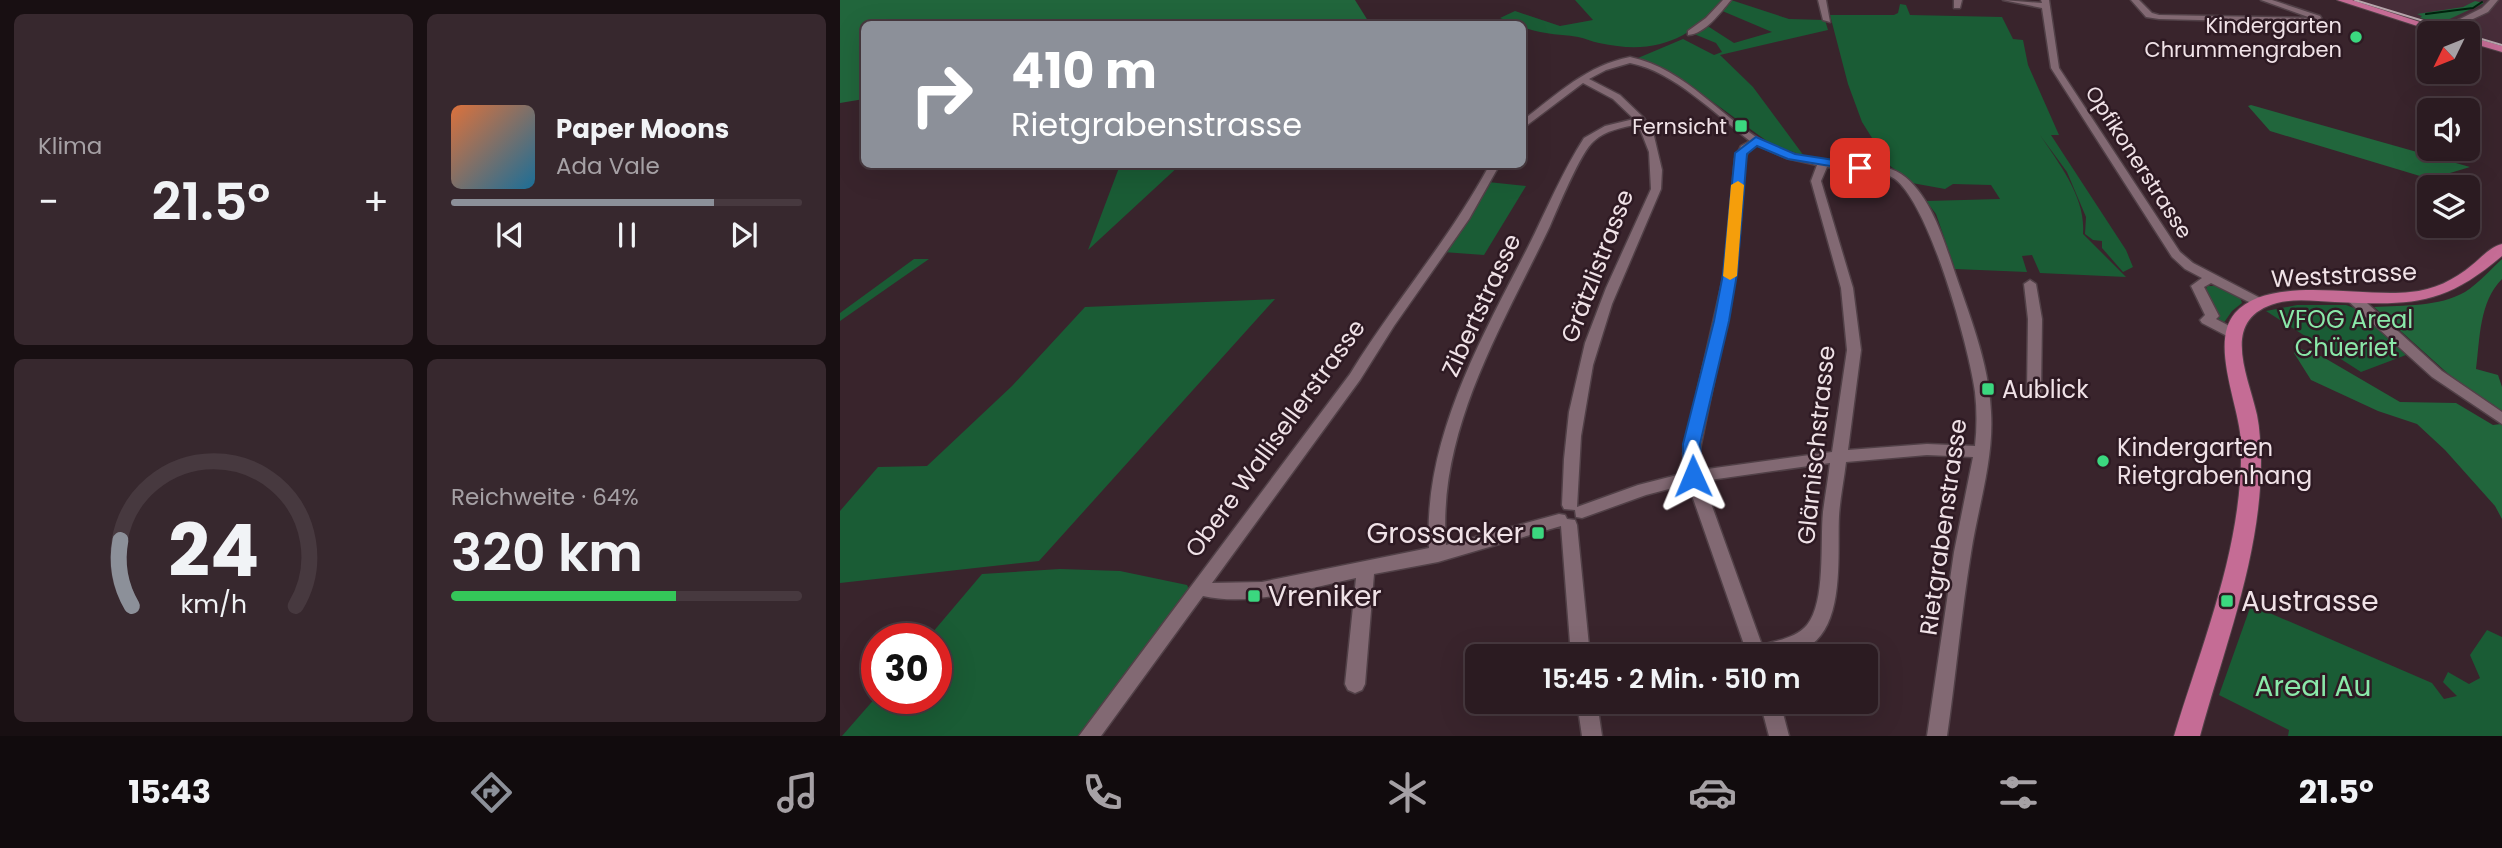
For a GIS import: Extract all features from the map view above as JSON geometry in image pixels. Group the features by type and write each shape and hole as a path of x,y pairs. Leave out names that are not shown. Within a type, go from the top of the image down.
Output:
{"main road":[{"path":"2342,0 2417,23"},
{"path":"2480,43 2502,49"},
{"name":"Weststrasse","path":"2259,303 2297,296 2401,297 2443,290 2469,275 2502,248"},
{"path":"2187,736 2243,548 2252,494 2250,435 2232,352 2232,332 2246,310 2259,303"}],"street":[{"path":"1690,33 1709,20 1727,0"},
{"path":"1822,0 1827,20"},
{"path":"2007,0 2045,3"},
{"path":"2135,0 2149,15 2159,18 2319,21 2265,0"},
{"path":"2465,21 2485,10 2491,0"},
{"name":"Opfikonerstrasse","path":"2045,3 2055,68 2176,254 2185,263 2259,303"},
{"name":"Rietgrabenstrasse","path":"1583,80 1620,62 1634,60 1682,85 1756,141 1792,157 1892,173 1901,179 1924,211 1943,255 1979,372 1984,414 1981,452 1966,527 1937,736"},
{"path":"1526,123 1583,80"},
{"name":"Grätzlistrasse","path":"1580,644 1570,515 1580,402 1596,333 1656,189 1657,155 1651,136 1641,120 1614,96 1583,80"},
{"name":"Zibertstrasse","path":"1438,555 1435,535 1446,456 1465,390 1482,349 1588,140 1608,128 1641,120"},
{"path":"1753,644 1693,476 1692,444 1722,321 1730,274 1740,159 1745,148 1756,141"},
{"name":"Glärnischstrasse","path":"1795,644 1801,642 1821,618 1829,582 1831,514 1854,349 1847,288 1816,181 1823,163"},
{"name":"Obere Wallisellerstrasse","path":"1089,736 1355,377 1394,313 1469,212 1493,168"},
{"path":"2211,277 2197,286 2212,316 2207,320 2232,332"},
{"path":"2030,284 2035,319 2034,393"},
{"path":"2352,297 2437,374 2502,419"},
{"path":"1198,588 1218,593 1246,590 1438,555 1570,515 1645,488 1743,466 1921,448 1981,452"},
{"path":"1355,684 1366,569"},
{"path":"1589,714 1592,736"},
{"path":"1773,714 1779,736"}],"shaded area":[{"path":"2348,0 2502,0 2502,46 2480,40 2480,21 2418,21"}],"green space":[{"path":"840,0 1355,0 1368,21 861,21 861,100 840,103"},
{"path":"1575,0 1725,0 1683,35 1669,41 1637,47 1540,32 1526,28 1526,21 1508,21 1500,18 1515,11 1560,26 1593,20"},
{"path":"1731,0 1789,19 1825,20 1828,30 1720,55 1753,87 1804,156 1771,144 1692,87 1638,58 1683,39 1714,55 1722,52 1716,43 1694,34 1706,25 1734,43 1772,32 1720,10"},
{"path":"2475,1 2484,3 2445,21 2420,18 2422,16 2417,14 2463,7"},
{"path":"1900,4 1906,5 1910,15 2002,17 2013,39 2023,40 2028,65 2059,135 2051,135 2126,250 2133,267 2123,272 2102,248 2102,241 2093,240 2085,234 2086,217 2067,172 2040,135 2076,195 2083,221 2083,234 2126,277 2040,273 2032,255 2022,256 2027,272 1955,269 1936,214 1926,201 2000,199 1991,185 1953,184 1945,189 1912,183 1889,165 1862,122 1848,84 1830,15 1894,15 1898,13"},
{"path":"2248,106 2417,152 2417,161 2449,161 2470,167 2443,175 2417,175 2270,131"},
{"path":"1119,168 1177,168 1088,250"},
{"path":"1488,182 1526,186 1484,255 1443,252"},
{"path":"914,259 929,259 840,321 840,313"},
{"path":"2502,259 2502,279 2494,288 2482,321 2476,369 2498,375 2502,387 2502,519 2495,506 2445,450 2417,424 2378,411 2311,380 2294,353 2298,348 2323,357 2400,402 2456,403 2493,425 2501,424 2494,405 2465,389 2374,307 2421,304 2455,297 2475,285"},
{"path":"2207,286 2218,286 2240,297 2242,303 2223,324 2217,318 2219,314 2205,293"},
{"path":"1275,299 1039,561 840,583 840,511 878,467 927,466 1012,386 1085,307"},
{"name":"VFOG Areal Chüeriet","path":"2297,305 2346,305 2357,309 2406,355 2361,372 2266,311"},
{"path":"1060,569 1120,571 1187,585 1190,591 1081,736 842,736 861,714 952,714 952,623 941,623 982,574"},
{"name":"Areal Au","path":"2251,605 2432,683 2444,699 2457,696 2443,682 2448,672 2469,684 2480,678 2470,655 2487,630 2502,637 2502,736 2288,736 2289,730 2219,695"}],"waterway":[{"path":"2426,14 2473,8 2482,2"}],"tram line":[{"path":"2355,0 2424,21"},
{"path":"2480,39 2502,45"}],"slow traffic":[{"path":"1730,276 1738,185"}],"place":[{"name":"Kindergarten Chrummengraben","path":"2356,37"},
{"name":"Fernsicht","path":"1741,126"},
{"name":"Aublick","path":"1988,389"},
{"name":"Kindergarten Rietgrabenhang","path":"2103,461"},
{"name":"Grossacker","path":"1538,533"},
{"name":"Vreniker","path":"1254,596"},
{"name":"Austrasse","path":"2227,601"}],"route":[{"path":"1693,476 1692,444 1722,321 1730,274 1741,153 1756,141 1792,157 1860,168"}]}
